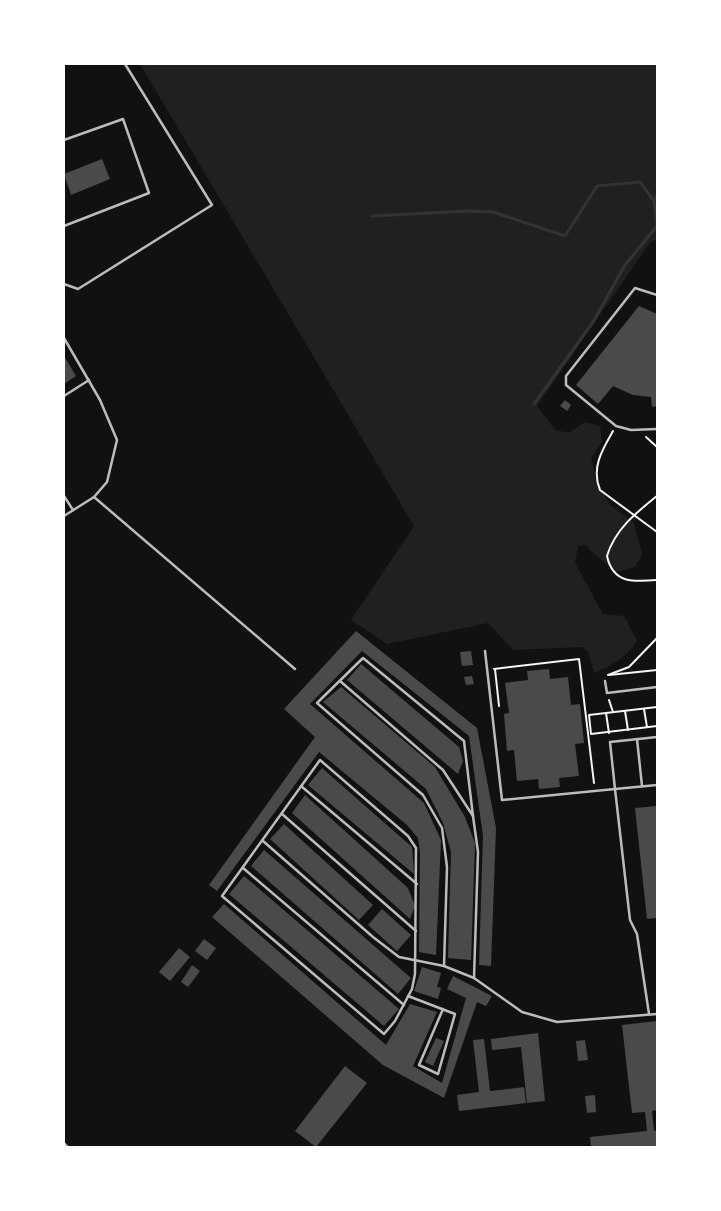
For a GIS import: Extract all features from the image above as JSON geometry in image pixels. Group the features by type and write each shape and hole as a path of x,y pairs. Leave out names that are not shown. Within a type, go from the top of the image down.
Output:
{"lane":[{"path":"64,284 78,289 212,204 125,64"},
{"path":"64,140 123,119 148,193 64,226"},
{"path":"657,295 635,288 566,376 566,385 571,391 616,426 639,431 657,429"},
{"path":"64,338 100,400 117,440 107,482 94,497 64,516"},
{"path":"64,396 89,380"},
{"path":"64,496 73,510"},
{"path":"94,497 295,669"},
{"path":"485,651 502,800 657,785"},
{"path":"444,966 447,867 442,828 423,795 317,703 363,658 464,741 478,852 474,978"},
{"path":"340,681 443,770 474,816"},
{"path":"605,681 606,693 657,687"},
{"path":"649,1014 637,934 630,920 610,742 657,737"},
{"path":"637,739 642,786"},
{"path":"320,760 408,836 416,848 415,974 412,989 404,1005 395,1021 384,1034 222,896 282,814 320,760"},
{"path":"301,786 417,884"},
{"path":"282,814 416,931"},
{"path":"263,841 373,937 399,957 444,966 474,978 522,1012 556,1022 657,1014"},
{"path":"243,868 404,1005"},
{"path":"408,996 443,1009 455,1014 438,1074 419,1065 443,1009"}],"path":[{"path":"616,426 599,458 596,480 600,490 607,497 657,532"},
{"path":"639,431 657,447"},
{"path":"657,496 634,515 612,544 607,556 608,563 614,573 624,580 640,582 657,580"},
{"path":"657,638 629,667 605,676 657,670"},
{"path":"487,669 579,660 589,726 594,786 615,783"},
{"path":"495,668 500,715"},
{"path":"606,693 614,712"},
{"path":"657,707 589,715 591,734 657,726"},
{"path":"644,709 647,727"},
{"path":"625,711 628,730"},
{"path":"606,713 608,732"},
{"path":"583,726 589,726"}],"shaded area":[{"path":"140,64 657,64 657,240 651,241 537,406 555,430 569,433 585,422 600,426 602,442 591,458 596,478 610,505 634,523 642,554 635,567 617,572 594,554 586,545 578,546 575,563 603,614 624,616 637,641 623,657 594,673 588,652 582,647 513,650 488,623 387,644 351,620 414,526"}],"building":[{"path":"102,159 110,179 71,195 64,174"},
{"path":"639,306 657,314 657,406 652,407 651,397 633,395 613,386 598,404 576,385"},
{"path":"64,356 76,376 64,384"},
{"path":"565,400 571,405 567,411 560,406"},
{"path":"356,631 477,728 496,828 491,966 479,965 483,836 469,736 362,651 310,704 424,803 441,840 436,955 419,952 420,853 418,838 407,825 319,752 217,891 209,885 315,737 284,709"},
{"path":"471,651 473,665 462,666 460,652"},
{"path":"361,664 459,747 463,761 458,774 347,680"},
{"path":"549,669 550,679 568,677 571,705 580,704 584,743 575,744 579,776 559,778 560,787 539,789 538,779 517,781 514,750 507,751 504,714 509,713 505,683 528,680 527,671"},
{"path":"472,676 474,684 466,685 464,677"},
{"path":"341,687 435,767 465,817 475,843 471,960 448,958 451,852 443,823 426,789 323,702"},
{"path":"322,768 412,847 414,874 308,785"},
{"path":"305,795 408,888 415,906 410,919 292,813"},
{"path":"657,806 657,918 647,919 635,808"},
{"path":"284,824 373,905 359,920 270,839"},
{"path":"264,850 411,978 398,994 251,866"},
{"path":"244,876 399,1009 384,1026 229,894"},
{"path":"224,904 386,1045 410,1004 437,1012 413,1066 442,1083 466,998 447,989 453,976 492,996 486,1006 477,1002 444,1098 383,1065 212,917"},
{"path":"382,909 411,935 397,951 368,925"},
{"path":"204,939 216,948 207,960 195,951"},
{"path":"179,948 190,957 170,981 159,972"},
{"path":"192,965 200,971 188,987 181,982"},
{"path":"422,967 441,973 437,987 441,988 438,999 414,991"},
{"path":"657,1021 657,1110 652,1111 654,1131 657,1130 657,1147 591,1147 590,1137 647,1131 645,1112 632,1113 622,1025"},
{"path":"538,1033 545,1101 527,1103 521,1047 492,1050 491,1039"},
{"path":"436,1038 444,1041 433,1066 425,1062"},
{"path":"484,1039 490,1091 524,1087 526,1103 459,1111 457,1095 479,1092 473,1040"},
{"path":"585,1040 588,1060 578,1061 576,1041"},
{"path":"345,1066 367,1083 316,1147 295,1131"},
{"path":"595,1095 596,1112 587,1113 585,1096"}],"waterway":[{"path":"372,216 469,211 493,212 565,236 597,186 640,182 654,201 657,225"},
{"path":"654,201 657,196"},
{"path":"534,404 593,322 625,265 657,226"}]}
